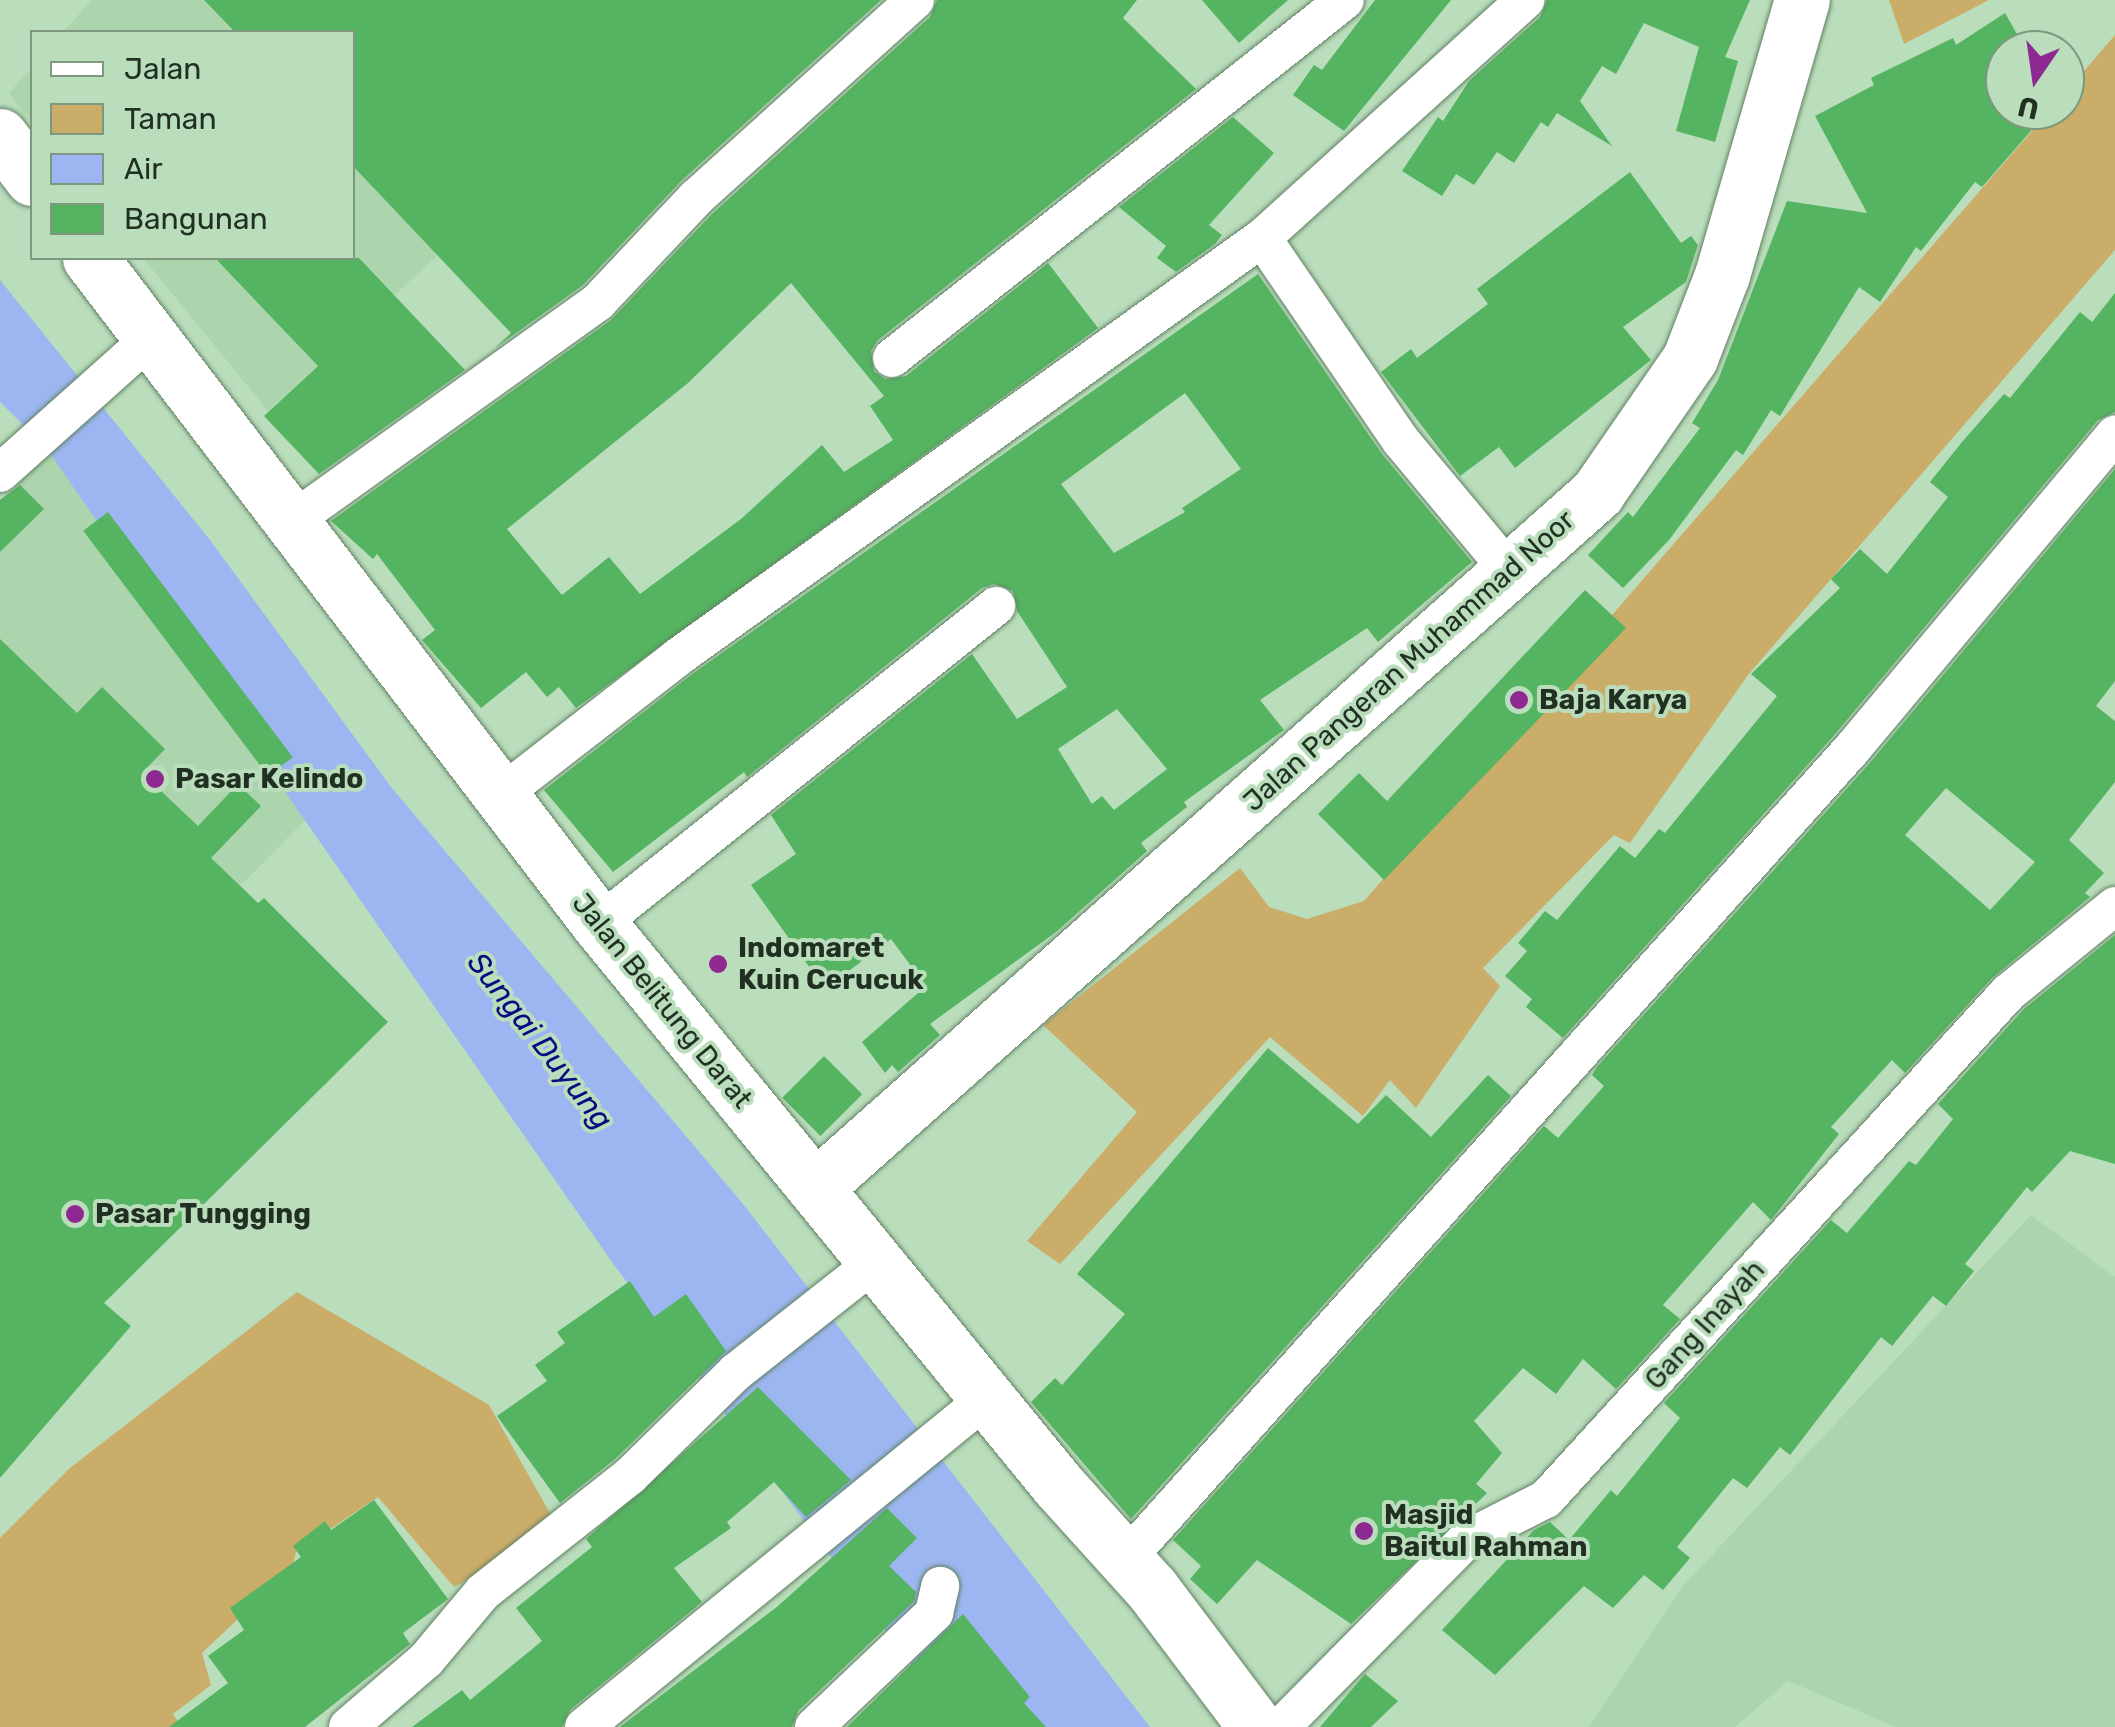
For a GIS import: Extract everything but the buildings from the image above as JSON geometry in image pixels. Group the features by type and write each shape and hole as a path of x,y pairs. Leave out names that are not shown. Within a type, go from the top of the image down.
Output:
{"main road":[{"name":"Jalan Pangeran Muhammad Noor","path":"816,1187 1512,574 1597,493 1690,358 1722,276 1801,0"},
{"path":"0,136 30,175"},
{"name":"Jalan Belitung Darat","path":"92,260 295,518 499,796 599,924 880,1259 972,1410 1126,1559 1256,1727"}],"street":[{"path":"295,518 598,302 696,198 915,0"},
{"path":"892,358 1345,0"},
{"path":"499,796 678,657 1262,238 1525,0"},
{"path":"1262,238 1401,441 1512,574"},
{"path":"0,472 153,336"},
{"path":"1126,1559 1852,749 2115,434"},
{"path":"599,924 996,606"},
{"name":"Gang Inayah","path":"1281,1727 1467,1539 1546,1499 2008,993 2115,906"},
{"path":"348,1727 426,1660 483,1592 630,1476 736,1372 880,1259"},
{"path":"584,1727 815,1543 972,1410"},
{"path":"814,1727 934,1613 940,1586"}],"shaded area":[{"path":"92,0 716,0 268,411 145,260 355,260 355,30 65,30"},
{"path":"30,69 30,119 9,93"},
{"name":"Pasar Kelindo","path":"58,444 325,800 0,1128 0,500"},
{"path":"2031,1215 2115,1277 2115,1727 1896,1727 1788,1681 1735,1727 1589,1727 1683,1586"}],"green space":[{"path":"1889,0 1989,0 1904,44"},
{"path":"2115,35 2115,250 1748,675 1630,843 1614,835 1483,968 1500,986 1416,1108 1390,1080 1363,1116 1270,1037 1060,1264 1027,1241 1137,1112 1043,1025 1240,868 1269,907 1307,919 1364,901 2033,130 2085,130 2085,70"},
{"path":"297,1292 489,1405 559,1529 454,1587 378,1497 296,1552 292,1568 202,1653 211,1685 173,1714 181,1727 0,1727 0,1538 70,1468"}],"water":[{"name":"Sungai Duyung","path":"0,280 210,540 391,787 739,1199 1150,1727 957,1727 612,1262 44,445 0,402"}],"place":[{"name":"Baja Karya","path":"1519,700"},
{"name":"Pasar Kelindo","path":"155,779"},
{"name":"Indomaret Kuin Cerucuk","path":"718,964"},
{"name":"Pasar Tungging","path":"75,1214"},
{"name":"Masjid Baitul Rahman","path":"1364,1531"}]}
